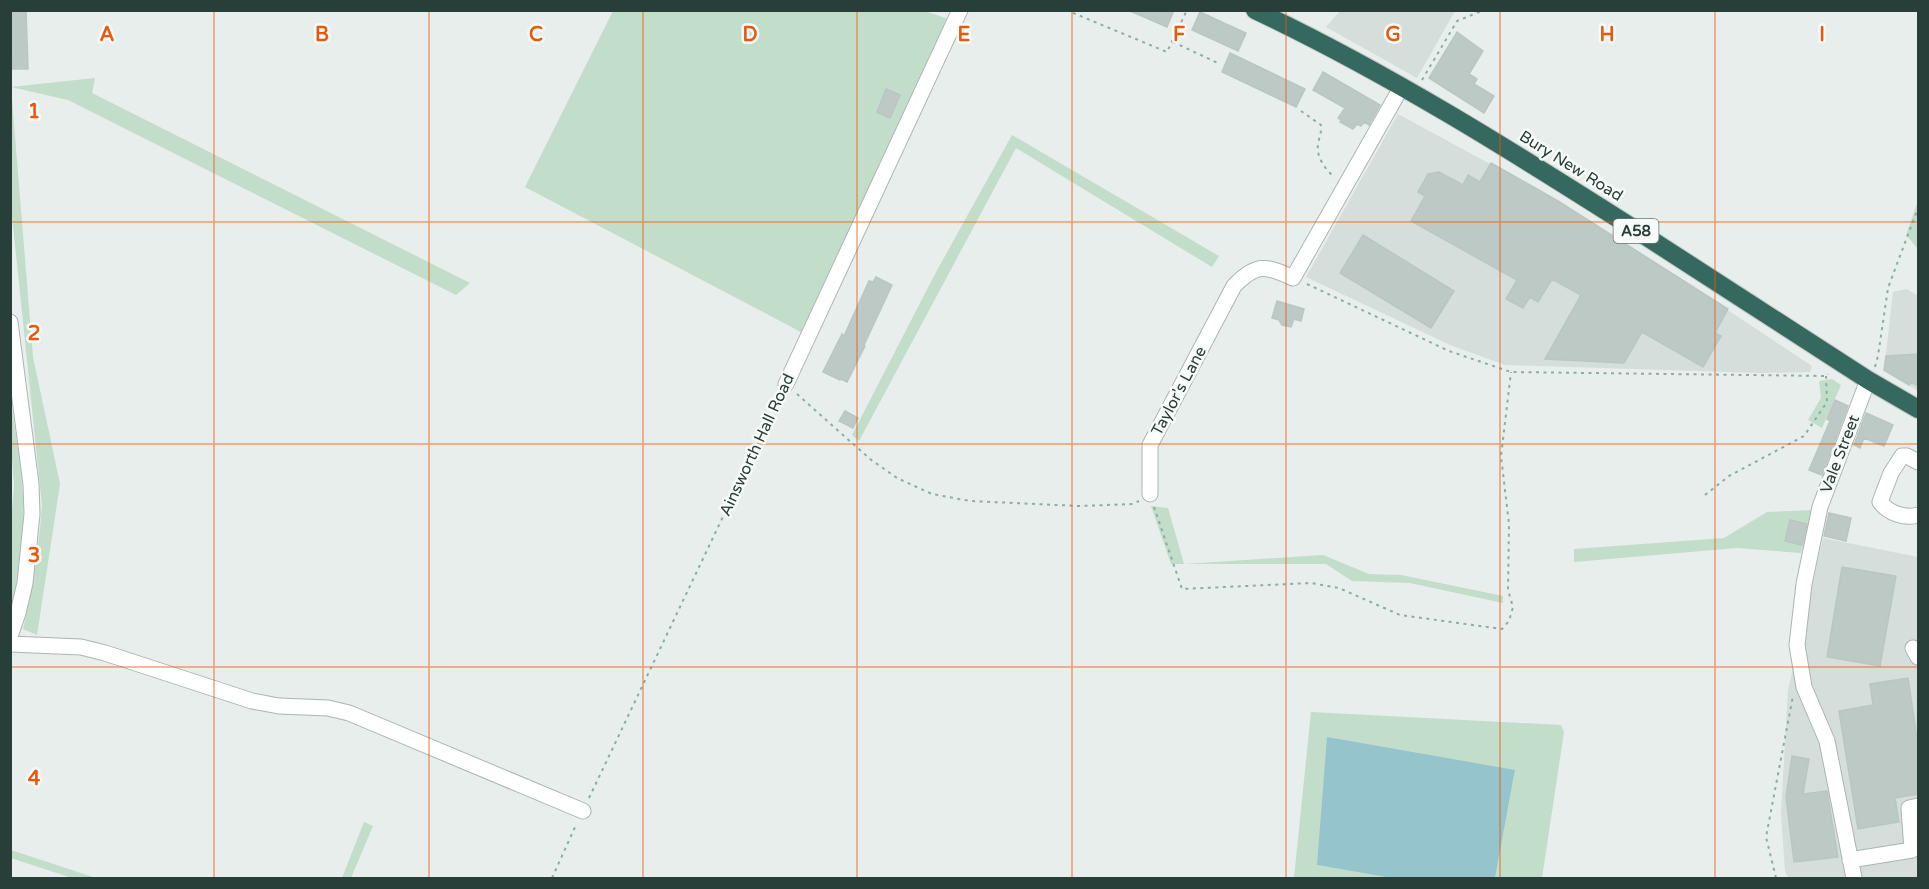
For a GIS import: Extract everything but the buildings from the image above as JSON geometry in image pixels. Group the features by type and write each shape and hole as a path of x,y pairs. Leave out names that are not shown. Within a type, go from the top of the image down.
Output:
{"highway":[{"name":"Bury New Road","path":"1255,10 1316,39 1408,89 1555,178 1868,381 1918,409"}],"street":[{"name":"Ainsworth Hall Road","path":"786,384 960,10"},
{"path":"1293,278 1346,185 1408,89"},
{"name":"Taylor's Lane","path":"1150,494 1150,445 1234,286 1246,273 1260,268 1278,271 1293,278"},
{"path":"10,322 32,484 30,546 25,583 11,636 105,652 252,701 279,706 328,708 349,713 583,811"},
{"name":"Vale Street","path":"1854,879 1827,741 1804,687 1797,645 1804,584 1820,507 1868,381"},
{"path":"1918,462 1902,456 1891,473 1880,502 1884,508 1895,513 1912,517 1918,515"},
{"path":"1850,860 1912,850 1909,808 1918,806"}],"path":[{"path":"1066,10 1167,52 1187,10"},
{"path":"1408,89 1457,21 1482,11"},
{"path":"1172,41 1220,64"},
{"path":"1301,111 1321,124 1317,150 1330,173 1346,185"},
{"path":"1868,381 1878,356 1888,288 1918,208"},
{"path":"1293,278 1449,351 1511,372 1826,376"},
{"path":"1704,495 1729,476 1803,436 1827,402 1826,376 1838,360"},
{"path":"786,384 870,459 897,478 932,494 970,501 1079,506 1133,504 1150,494 1182,589 1311,583 1339,588 1400,615 1502,629 1509,621 1513,607 1508,590 1509,524 1501,456 1511,372"},
{"name":"Ainsworth Hall Road","path":"552,879 786,384"},
{"path":"1776,879 1766,837 1791,700 1802,674"}],"shaded area":[{"path":"1340,11 1455,11 1417,78 1326,27"},
{"path":"1398,114 1558,201 1812,366 1810,372 1760,373 1505,365 1450,345 1306,277"},
{"path":"1907,289 1918,296 1918,391 1884,370 1893,292"},
{"path":"1823,538 1918,557 1918,878 1788,878 1785,871 1781,813 1788,690"}],"green space":[{"path":"922,10 948,19 801,332 525,187 613,11"},
{"path":"95,78 92,93 470,283 456,295 68,100 11,87"},
{"path":"11,87 33,357 60,484 37,635 23,629 35,568 42,505 11,206"},
{"path":"1012,135 1219,256 1212,267 1016,148 859,441 852,435 935,274"},
{"path":"1918,201 1918,249 1906,235"},
{"path":"1832,379 1841,385 1822,428 1808,420 1821,398 1819,381"},
{"path":"11,402 21,471 23,522 17,581 11,608 10,538 14,486"},
{"path":"1151,506 1168,508 1184,564 1171,564"},
{"path":"1814,510 1801,553 1737,548 1574,562 1574,549 1724,538 1767,512","holes":["1790,520 1808,524 1802,545 1785,541"]},
{"path":"1323,555 1369,574 1401,575 1503,596 1503,603 1410,583 1352,581 1326,564 1184,564"},
{"path":"1311,712 1561,725 1564,732 1542,878 1495,878 1515,770 1317,865 1391,878 1294,878"},
{"path":"364,822 373,826 351,878 342,878"},
{"path":"11,850 96,878 72,878 11,858"}],"water":[{"path":"1327,737 1515,770 1495,878 1391,878 1317,865"}]}
